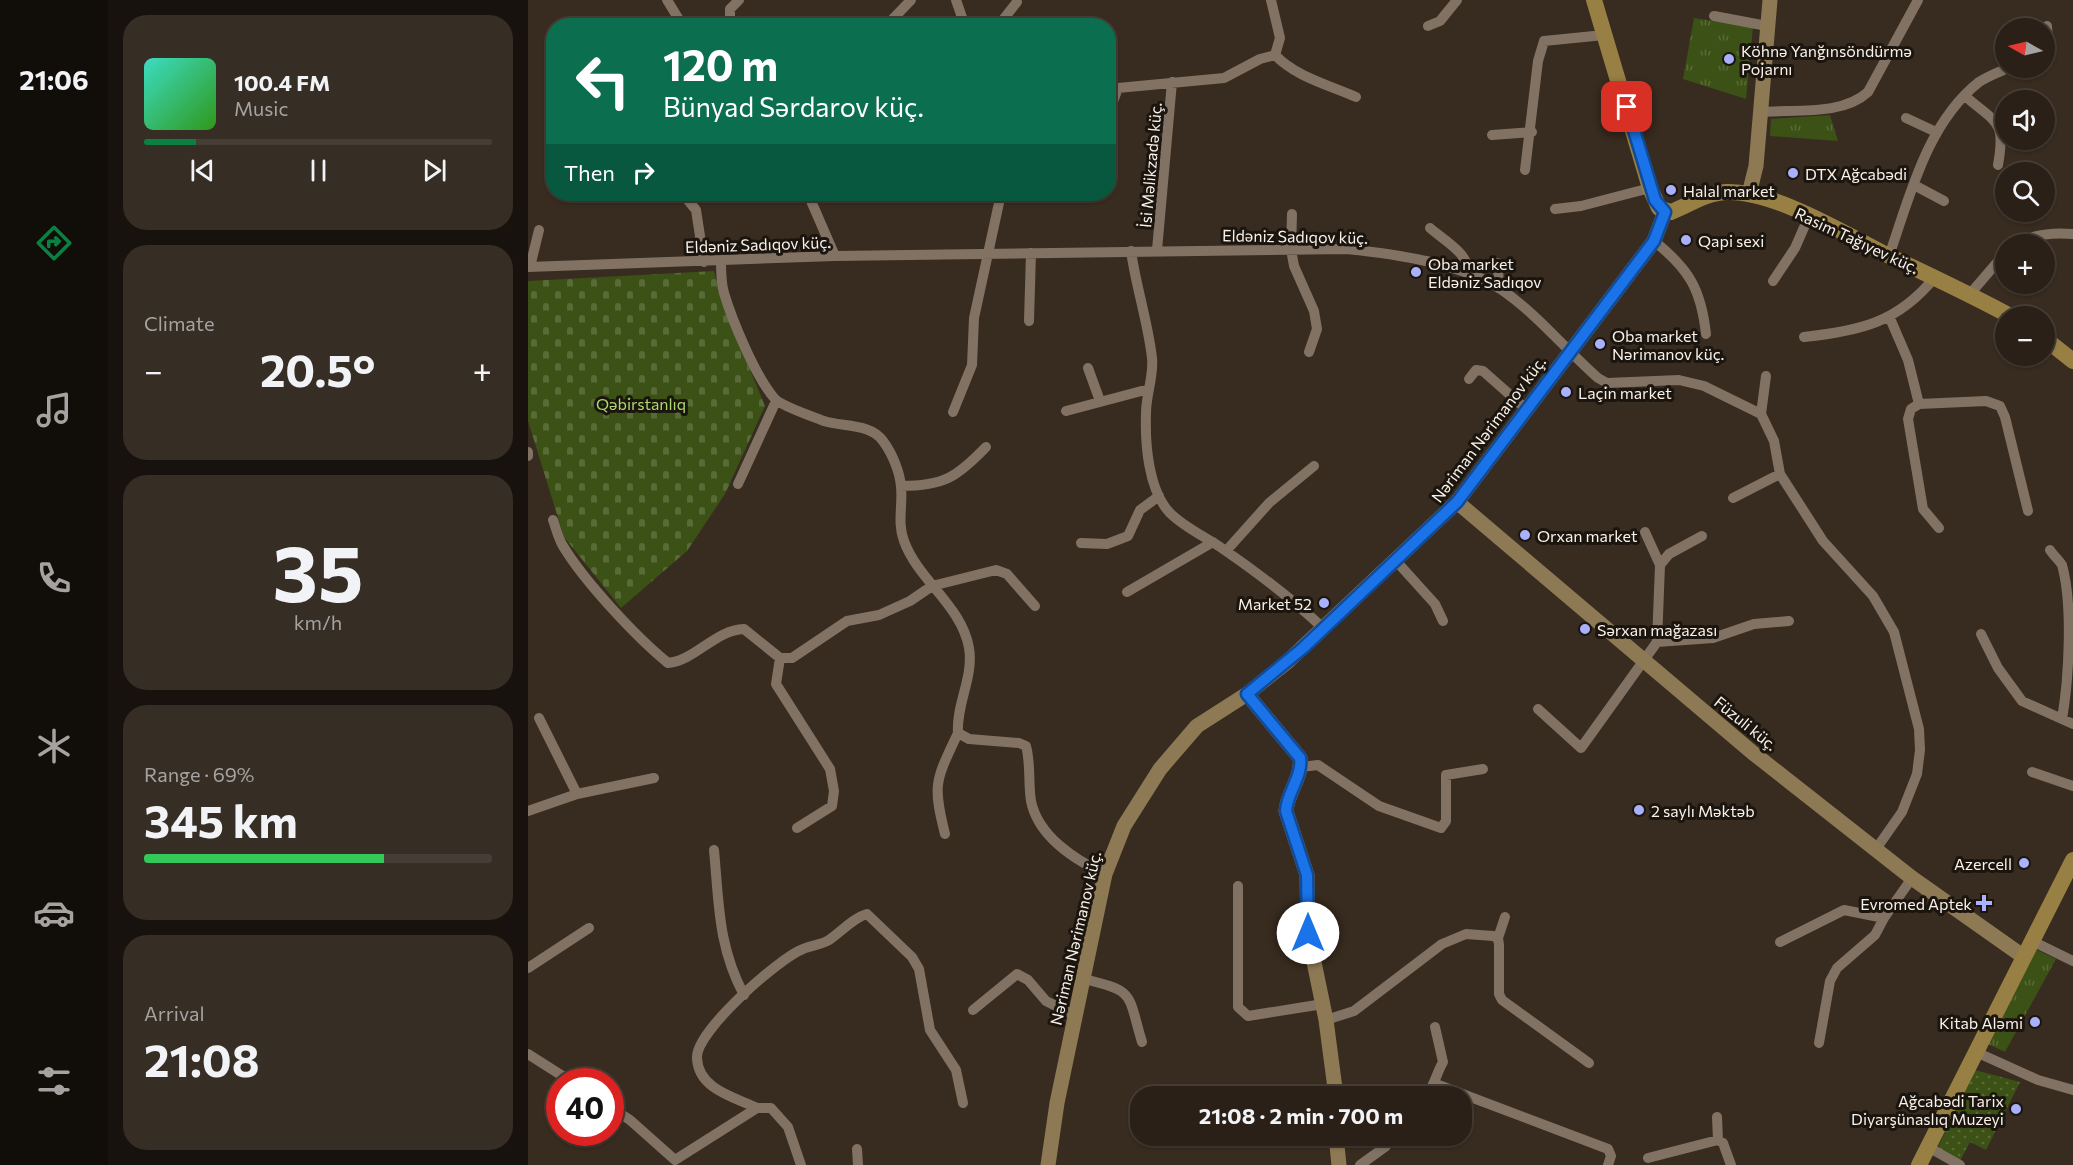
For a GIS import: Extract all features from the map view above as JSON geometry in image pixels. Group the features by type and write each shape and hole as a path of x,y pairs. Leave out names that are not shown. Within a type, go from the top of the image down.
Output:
{"main road":[{"path":"1594,0 1650,188 1659,208 1665,212"},
{"name":"Rasim Tağıyev küç.","path":"1665,212 1671,212 1717,193 1749,194 1809,216 1995,308"},
{"path":"2055,346 2073,360"},
{"path":"1919,1165 2073,860"}],"street":[{"path":"667,0 678,18"},
{"path":"894,18 911,0"},
{"path":"956,0 962,18"},
{"path":"1272,0 1280,38 1275,56 1291,68 1356,97"},
{"path":"1428,26 1440,21 1457,0"},
{"path":"1749,194 1756,166 1770,0"},
{"path":"731,18 736,1"},
{"path":"1004,18 1017,2"},
{"path":"1761,112 1842,107 1857,103 1868,92 1911,2"},
{"path":"1714,16 1767,26"},
{"path":"1525,170 1532,132 1538,61 1544,41 1604,34"},
{"name":"İsi Məlikzadə küç.","path":"1116,93 1118,88 1224,78 1260,59 1275,56"},
{"path":"1889,256 1936,132 1965,96 1981,81 1995,74"},
{"name":"İsi Məlikzadə küç.","path":"1157,250 1172,82"},
{"path":"1627,107 1639,101 1641,88"},
{"path":"1965,96 2000,127 2003,138 1999,162"},
{"path":"1906,117 1936,132"},
{"path":"1492,135 1532,132"},
{"path":"1914,185 1944,201"},
{"path":"1555,209 1581,206 1650,188"},
{"path":"689,201 696,210 704,262"},
{"path":"811,201 835,256"},
{"path":"953,412 972,365 975,318 990,253 998,201"},
{"name":"Nəriman Nərimanov küç.","path":"1048,1165 1057,1103 1105,874 1124,826 1177,746 1197,726 1247,694 1286,663 1397,562 1457,502 1654,241 1665,212"},
{"path":"1292,214 1291,249 1294,266 1317,329 1309,352"},
{"path":"1773,282 1795,248 1809,216"},
{"path":"1430,228 1469,262 1469,275"},
{"path":"529,267 539,230"},
{"path":"2043,234 2073,234"},
{"path":"1654,241 1676,258 1688,273 1703,306 1706,333"},
{"name":"Eldəniz Sadıqov küç.","path":"529,267 835,256 1157,250 1347,249 1391,253 1469,275 1500,289 1517,301 1569,352 1598,378 1607,383 1679,380 1704,386 1761,414"},
{"path":"1131,251 1152,362 1146,412 1147,439 1154,482 1160,496 1168,511 1180,522 1226,551 1300,606 1323,628"},
{"path":"1029,321 1031,253"},
{"path":"721,261 723,291 731,312 762,380 776,401 825,421 865,428 882,439 894,462 901,486 900,515 903,538 912,559 955,614 969,645 970,672 958,733 936,785 936,798 945,834"},
{"path":"1497,263 1500,289"},
{"path":"1970,294 1995,265"},
{"path":"1804,337 1852,332 1890,316 1918,298 1935,277"},
{"path":"1890,316 1908,360 1919,404"},
{"path":"1089,368 1100,401"},
{"path":"1469,379 1476,370 1483,371 1526,409"},
{"path":"1767,376 1761,414 1774,441 1780,474 1823,541 1873,597 1894,632 1919,729 1920,750 1917,774 1902,812 1876,849"},
{"path":"1066,411 1149,389"},
{"path":"738,484 776,401"},
{"path":"1939,528 1923,509 1918,494 1908,420 1911,409 1919,404 1986,401 2000,406 2005,417 2028,511"},
{"path":"901,486 941,483 962,471 986,447"},
{"path":"1226,551 1269,503 1314,466"},
{"path":"1733,498 1780,474"},
{"path":"1081,543 1107,544 1128,536 1140,510 1160,496"},
{"name":"Füzuli küç.","path":"1457,502 1753,753 1912,878 2024,957"},
{"path":"553,520 562,544 582,571 621,616 668,663 679,662 725,634 744,629 780,658 792,658 847,621 879,615 910,601 932,586 996,570 1007,574 1035,606"},
{"path":"1538,709 1581,748 1657,642 1660,565 1645,532"},
{"path":"1660,565 1669,554 1702,536"},
{"path":"1127,592 1212,542"},
{"path":"1981,634 1998,668 2022,701 2068,722 2071,666 2070,599 2062,565 2050,550"},
{"path":"1397,562 1435,604 1443,621"},
{"path":"1657,642 1713,638 1754,624 1790,621"},
{"path":"780,658 776,684 830,769 834,791 832,806 797,828"},
{"path":"1247,694 1296,751 1301,767 1287,801 1286,811 1307,875 1308,933 1326,1020 1335,1086"},
{"path":"538,718 577,794"},
{"path":"958,733 969,739 1019,743 1026,746 1031,800 1035,815 1068,852 1105,874"},
{"path":"1301,767 1318,765 1379,806 1441,828 1446,821 1446,775 1483,769"},
{"path":"2032,772 2073,786"},
{"path":"528,811 577,794 654,778"},
{"path":"714,850 721,937 730,969 744,995"},
{"path":"1819,1043 1830,981 1837,968 1875,935 1912,878"},
{"path":"1238,886 1238,1007 1248,1016 1323,1004"},
{"path":"1780,942 1844,910 1854,910 1884,918"},
{"path":"801,1165 788,1127 771,1108 757,1108 712,1087 702,1076 697,1058 699,1045 710,1028 764,976 803,949 823,944 863,915 871,915 912,957 919,969 930,1030 956,1070 963,1103"},
{"path":"1504,916 1498,938 1499,994 1502,1000 1589,1063"},
{"path":"528,968 590,928"},
{"path":"1326,1020 1354,1011 1442,944 1466,934 1498,938"},
{"path":"2032,941 2073,961"},
{"path":"973,1010 1017,974 1028,980 1046,1001 1076,1016"},
{"path":"1084,979 1119,988 1128,996 1142,1042"},
{"path":"1435,1028 1443,1062 1438,1071 1436,1084 1608,1149 1611,1156 1608,1165"},
{"path":"1976,1052 2038,1080 2073,1090"},
{"path":"528,1054 550,1068"},
{"path":"624,1116 673,1162 757,1108"},
{"path":"1717,1117 1718,1140"},
{"path":"1648,1158 1718,1140 1723,1143 1731,1165"},
{"path":"1337,1146 1339,1165"},
{"path":"1360,1165 1376,1155 1385,1146"},
{"path":"1928,1147 1960,1165"},
{"path":"857,1149 858,1165"}],"green space":[{"path":"1694,18 1753,27 1746,99 1683,79"},
{"path":"1830,115 1838,141 1770,136 1771,119"},
{"name":"Qəbirstanlıq","path":"714,271 722,302 765,406 725,494 687,551 621,608 564,537 528,421 528,281"},
{"path":"2035,949 2056,959 2005,1052 1988,1044"},
{"path":"1975,1070 2020,1082 1986,1150 1970,1142 1960,1161 1937,1149"}],"place":[{"name":"Köhnə Yanğınsöndürmə Pojarnı","path":"1729,59"},
{"name":"DTX Ağcabədi","path":"1793,173"},
{"name":"Halal market","path":"1671,190"},
{"name":"Qapi sexi","path":"1686,240"},
{"name":"Oba market Eldəniz Sadıqov","path":"1416,272"},
{"name":"Oba market Nərimanov küç.","path":"1600,344"},
{"name":"Laçin market","path":"1566,392"},
{"name":"Orxan market","path":"1525,535"},
{"name":"Market 52","path":"1324,603"},
{"name":"Sərxan mağazası","path":"1585,629"},
{"name":"2 saylı Məktəb","path":"1639,810"},
{"name":"Azercell","path":"2024,863"},
{"name":"Evromed Aptek","path":"1984,903"},
{"name":"Kitab Aləmi","path":"2035,1022"},
{"name":"Ağcabədi Tarix Diyarşünaslıq Muzeyi","path":"2016,1109"}],"route":[{"path":"1308,933 1307,875 1286,811 1287,801 1301,767 1300,758 1247,694 1303,648 1397,562 1457,502 1654,241 1665,212 1659,208 1650,188 1627,107"}]}
